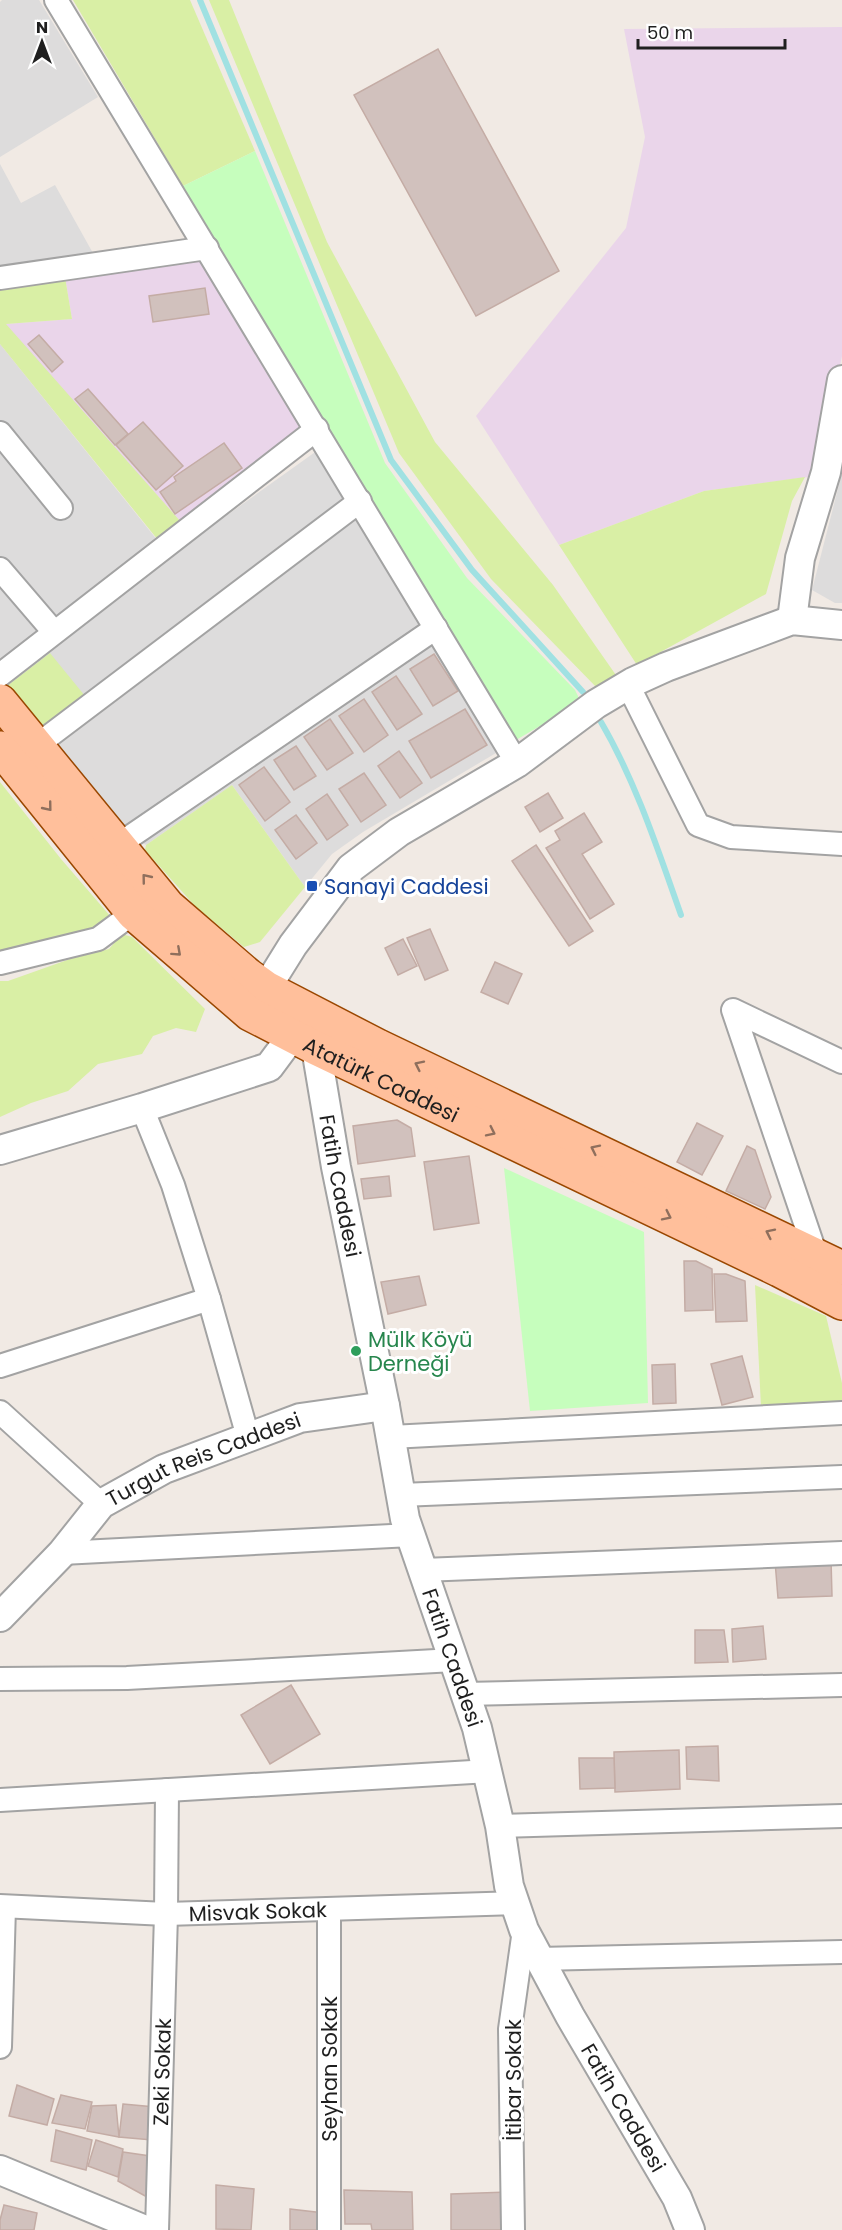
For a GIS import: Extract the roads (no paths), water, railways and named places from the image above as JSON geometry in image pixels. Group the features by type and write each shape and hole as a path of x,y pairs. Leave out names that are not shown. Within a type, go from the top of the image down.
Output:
{"main road":[{"path":"0,701 12,755 118,845 168,906 248,975 258,1001 378,1046 829,1262"},
{"name":"Atatürk Caddesi","path":"12,755 133,912 258,1001 304,1042 779,1270 841,1307"}],"street":[{"path":"56,0 517,763"},
{"path":"0,278 207,248"},
{"path":"792,620 800,558 826,472 842,380"},
{"path":"0,675 317,429"},
{"path":"0,432 62,508"},
{"path":"12,755 360,501"},
{"path":"0,569 54,632"},
{"path":"258,1001 293,945 351,868 399,832 517,763 596,704 633,682 792,620 842,625"},
{"path":"118,845 436,628"},
{"path":"633,682 630,689 698,825 731,837 842,844"},
{"path":"0,963 98,939 133,912"},
{"path":"829,1262 734,1010 842,1062"},
{"path":"0,1150 269,1067 304,1042"},
{"name":"Fatih Caddesi","path":"304,1042 336,1167 385,1406 405,1520 454,1660 489,1771 509,1886 524,1930 539,1959 677,2198 690,2230"},
{"path":"142,1108 173,1185 209,1299 248,1437"},
{"path":"0,1366 209,1299"},
{"name":"Turgut Reis Caddesi","path":"0,1617 62,1553 101,1504 164,1469 300,1418 385,1406"},
{"path":"0,1412 101,1504"},
{"path":"390,1437 842,1413"},
{"path":"401,1495 842,1477"},
{"path":"62,1553 411,1535"},
{"path":"423,1570 842,1553"},
{"path":"0,1679 127,1678 454,1660"},
{"path":"465,1694 842,1684"},
{"path":"0,1800 489,1771"},
{"name":"Zeki Sokak","path":"157,2230 166,1914 167,1790"},
{"path":"500,1826 842,1816"},
{"name":"Misvak Sokak","path":"2,1906 166,1914 515,1903"},
{"path":"0,2047 2,1906"},
{"name":"Seyhan Sokak","path":"329,1908 329,2230"},
{"name":"İtibar Sokak","path":"513,2230 510,2029 524,1930"},
{"path":"539,1959 842,1952"},
{"path":"0,2170 102,2221 145,2230"}],"waterway":[{"path":"200,0 391,460 472,570 583,692"},
{"path":"601,722 636,792 681,915"}],"place":[{"name":"Sanayi Caddesi","path":"312,886"},
{"name":"Mülk Köyü Derneği","path":"356,1351"}]}
